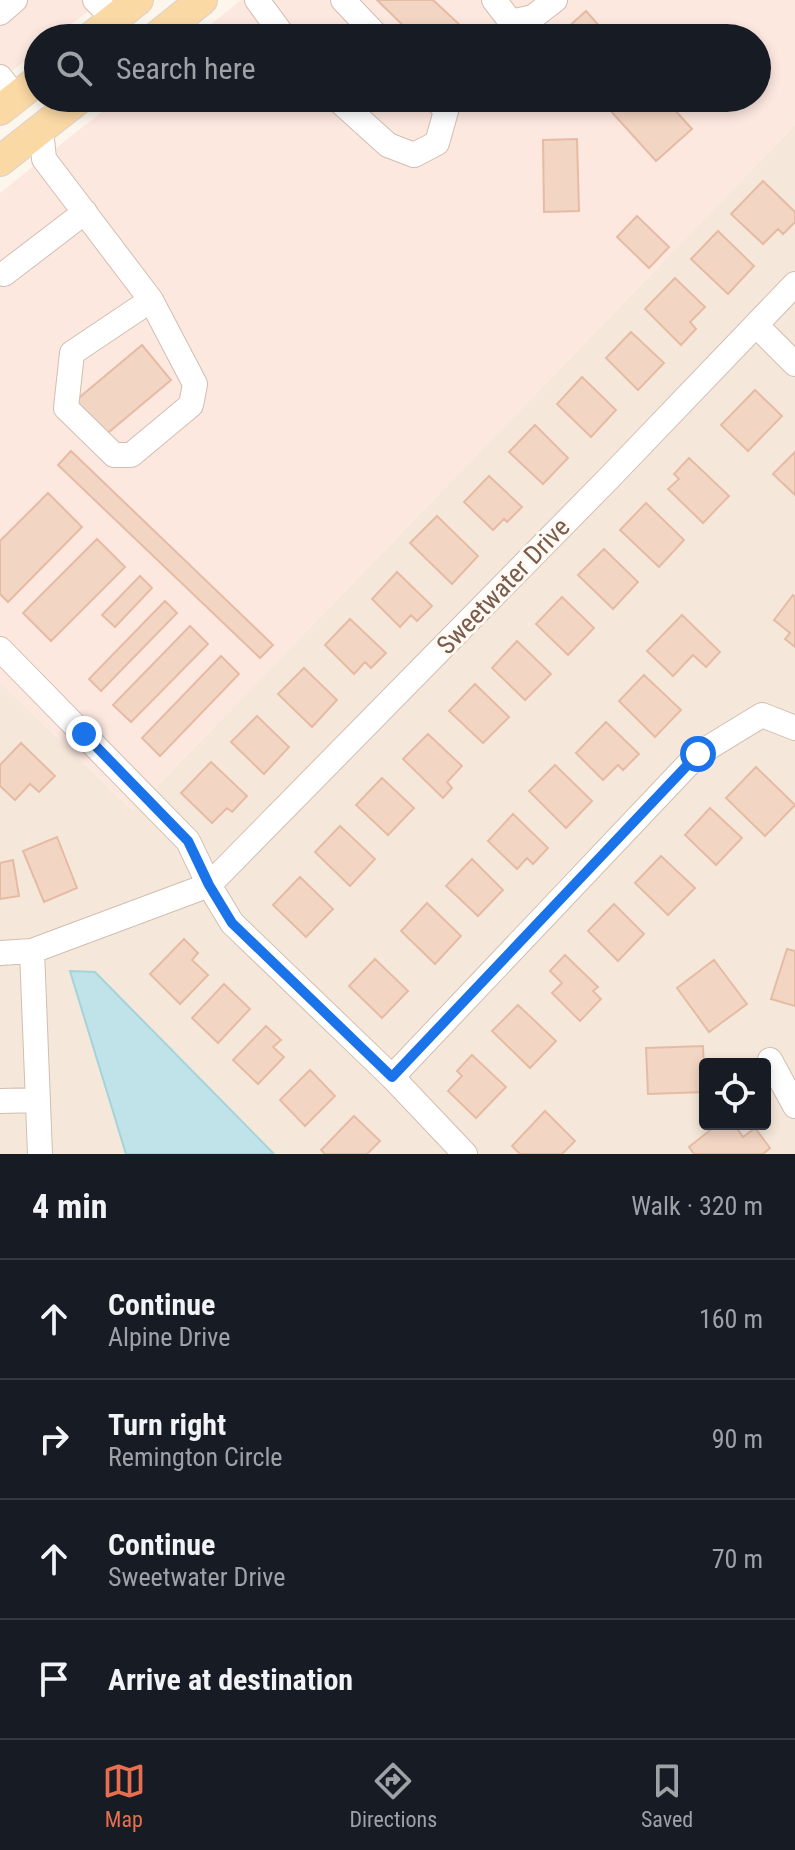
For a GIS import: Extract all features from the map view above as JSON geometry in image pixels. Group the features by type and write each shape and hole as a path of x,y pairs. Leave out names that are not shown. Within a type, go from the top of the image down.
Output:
{"main road":[{"path":"104,10 138,0"},
{"path":"172,24 202,0"},
{"path":"29,112 41,129"},
{"path":"0,161 62,112"}],"street":[{"path":"0,13 15,0"},
{"path":"257,0 275,24"},
{"path":"343,0 366,24"},
{"path":"494,0 511,22 533,17 555,0"},
{"path":"351,112 388,145 414,155 437,143 446,112"},
{"path":"41,129 44,159 151,300 195,384 191,405 131,455 114,455 66,408 72,353 151,300"},
{"path":"4,274 85,212"},
{"name":"Sweetwater Drive","path":"0,953 32,951 209,885 795,284"},
{"path":"756,325 795,364"},
{"path":"0,649 188,841 232,923 392,1077 465,1154"},
{"path":"392,1077 698,754 762,715 795,728"},
{"path":"32,951 40,1154"},
{"path":"771,1062 795,1106"},
{"path":"0,1101 38,1100"}],"shaded area":[{"path":"0,0 103,0 72,24 24,24 24,62 0,80"},
{"path":"241,0 795,0 795,125 133,811 0,682 0,193 101,112 771,112 771,24 211,24"},
{"path":"795,125 795,1154 274,1154 95,972 71,971 126,1154 0,1154 0,682 133,811"}],"water":[{"path":"70,971 95,972 274,1154 126,1154"}],"building":[{"path":"377,0 433,0 459,24 402,24"},
{"path":"586,11 598,24 572,24"},
{"path":"612,112 677,112 692,129 656,161"},
{"path":"577,139 579,211 544,212 543,140"},
{"path":"763,181 795,212 795,222 783,234 778,229 763,244 731,214"},
{"path":"637,216 669,247 649,268 617,237"},
{"path":"718,231 754,266 728,294 691,259"},
{"path":"675,278 705,307 690,322 696,329 681,345 645,309"},
{"path":"631,332 664,363 638,390 606,358"},
{"path":"142,345 171,380 103,437 74,402"},
{"path":"582,377 616,410 591,437 557,404"},
{"path":"755,390 782,416 748,451 721,425"},
{"path":"535,425 568,458 543,484 509,452"},
{"path":"71,451 273,645 260,658 58,465"},
{"path":"795,452 795,495 773,474"},
{"path":"689,458 729,496 703,523 668,489 679,479 674,474"},
{"path":"489,476 522,507 507,522 504,519 493,530 464,502"},
{"path":"48,493 82,527 8,602 0,594 0,541"},
{"path":"646,503 684,540 659,567 620,530"},
{"path":"437,516 478,556 452,584 410,543"},
{"path":"97,539 125,567 51,641 23,613"},
{"path":"604,549 638,582 613,609 578,575"},
{"path":"397,572 432,606 417,621 411,615 400,627 372,599"},
{"path":"140,576 152,588 115,627 102,615"},
{"path":"793,595 795,647 785,639 790,633 774,620"},
{"path":"562,597 594,628 568,655 536,624"},
{"path":"165,601 177,613 101,691 89,679"},
{"path":"682,615 720,652 706,667 693,655 673,676 647,651"},
{"path":"350,619 386,653 371,668 365,662 354,674 325,645"},
{"path":"190,626 208,644 131,722 113,705"},
{"path":"517,641 551,674 525,700 492,668"},
{"path":"221,656 239,674 160,756 142,738"},
{"path":"304,668 337,700 312,727 278,694"},
{"path":"644,675 681,710 655,737 619,701"},
{"path":"475,684 509,717 483,743 449,711"},
{"path":"257,716 289,747 264,774 231,742"},
{"path":"606,722 639,754 623,770 618,765 603,780 576,753"},
{"path":"428,734 462,766 447,782 452,788 443,798 403,759"},
{"path":"21,743 55,776 39,792 30,784 15,800 0,786 0,765"},
{"path":"211,762 247,796 232,812 227,808 212,823 181,793"},
{"path":"555,765 592,801 566,828 529,791"},
{"path":"756,767 795,805 765,836 726,798"},
{"path":"382,778 414,808 388,835 356,805"},
{"path":"710,808 742,838 716,865 685,835"},
{"path":"513,814 548,848 533,864 527,858 517,869 488,841"},
{"path":"340,826 375,859 350,886 315,852"},
{"path":"57,837 77,888 44,902 23,851"},
{"path":"661,856 695,888 668,915 635,883"},
{"path":"472,859 503,890 478,916 446,886"},
{"path":"13,860 19,896 0,899 0,863"},
{"path":"300,877 333,909 306,937 273,905"},
{"path":"427,903 461,936 435,964 401,931"},
{"path":"614,904 644,934 618,961 588,931"},
{"path":"184,939 198,953 192,960 208,975 180,1004 150,974"},
{"path":"787,949 795,951 795,1006 771,999"},
{"path":"565,955 598,987 593,991 601,999 580,1021 552,993 562,983 550,971"},
{"path":"375,959 408,991 382,1018 349,986"},
{"path":"714,960 747,1004 709,1032 677,988"},
{"path":"224,984 250,1009 218,1043 192,1018"},
{"path":"518,1005 556,1041 530,1068 492,1031"},
{"path":"266,1026 281,1040 273,1047 284,1057 258,1084 233,1060"},
{"path":"703,1046 704,1058 699,1058 699,1092 648,1094 646,1048"},
{"path":"472,1055 506,1087 476,1118 448,1091 462,1076 457,1071"},
{"path":"310,1070 335,1096 305,1126 280,1100"},
{"path":"545,1111 575,1141 562,1154 520,1154 512,1146"},
{"path":"354,1116 380,1141 367,1154 325,1154 321,1150"},
{"path":"710,1130 738,1130 743,1137 756,1130 770,1148 763,1154 694,1154 689,1147"}],"route":[{"path":"84,734 188,841 232,923 392,1077 698,754"}]}
